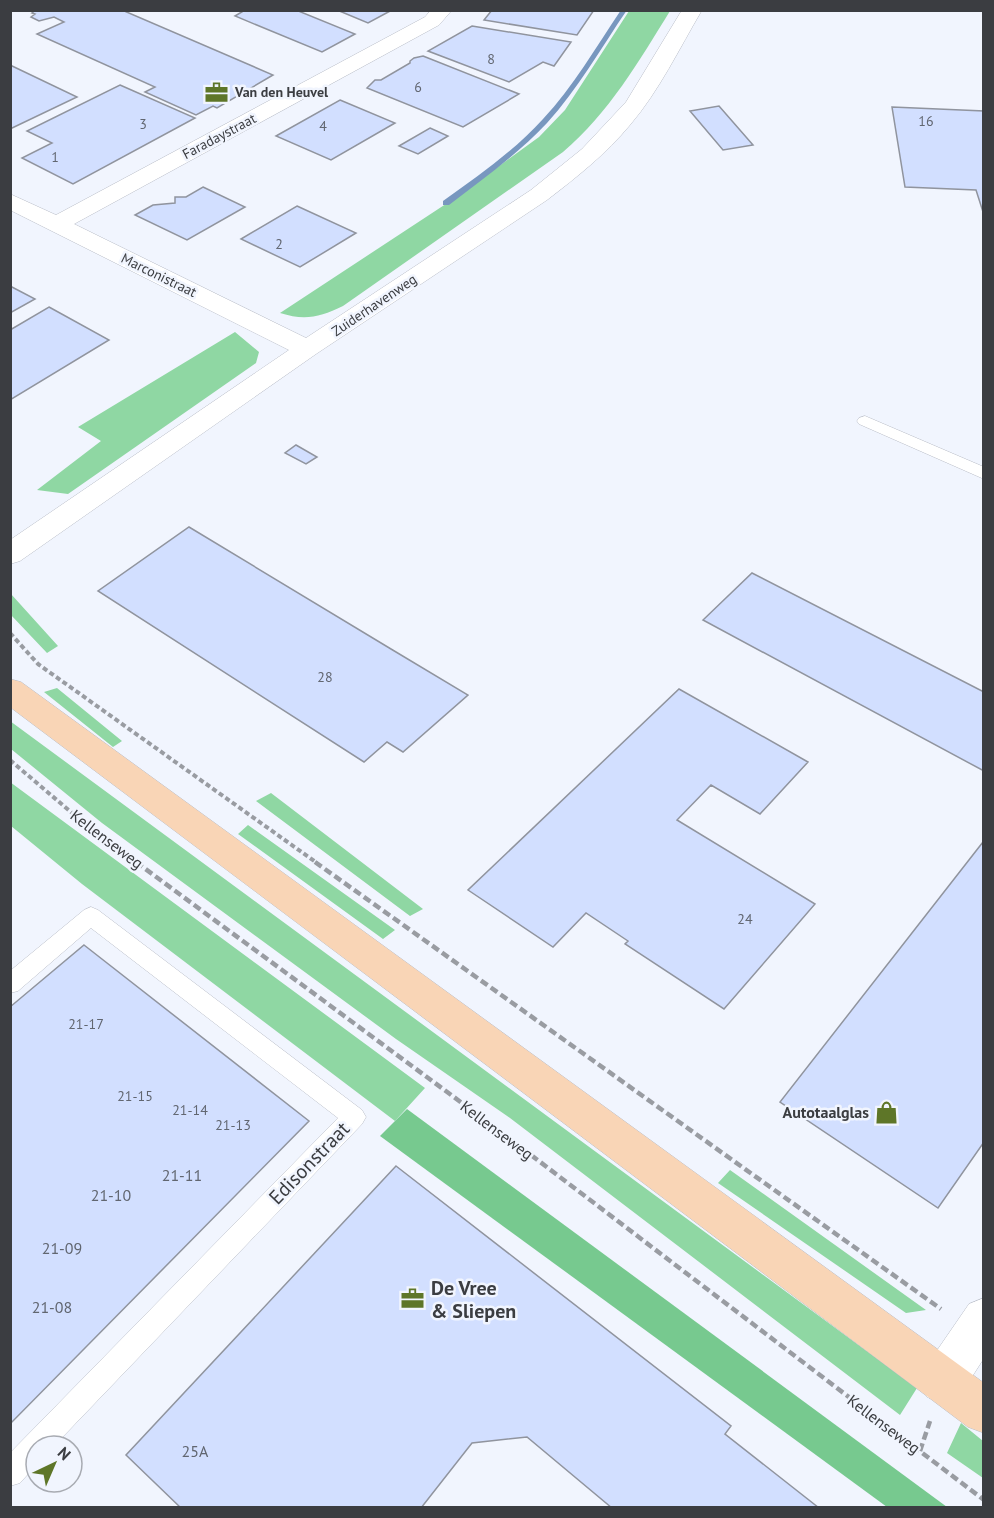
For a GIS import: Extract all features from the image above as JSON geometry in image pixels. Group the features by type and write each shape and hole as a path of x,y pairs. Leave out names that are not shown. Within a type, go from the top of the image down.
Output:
{"main road":[{"path":"10,690 984,1411"}],"street":[{"name":"Faradaystraat","path":"56,224 432,21 442,10"},
{"name":"Zuiderhavenweg","path":"10,554 307,349 539,195 574,169 603,141 633,106 692,10"},
{"name":"Marconistraat","path":"10,201 307,349"},
{"path":"943,1381 979,1326"}],"lane":[{"path":"865,421 984,474"},
{"name":"Edisonstraat","path":"10,984 91,916 354,1117 48,1434"},
{"name":"Edisonstraat","path":"10,1473 24,1458"}],"path":[{"path":"10,633 38,664 979,1326"},
{"name":"Kellenseweg","path":"10,760 79,819 489,1123 984,1500"}],"green space":[{"path":"629,11 670,11 609,103 580,137 563,152 343,306 312,317 297,317 280,313 458,196 539,137 565,110"},
{"path":"235,332 259,352 256,363 68,494 37,490 101,441 78,427"},
{"path":"10,594 58,646 47,653 11,615"},
{"path":"57,688 122,741 113,747 44,692"},
{"path":"10,721 917,1388 900,1415 510,1118 396,1039 102,823 11,749"},
{"path":"10,782 425,1088 395,1121 82,884 11,826"},
{"path":"271,793 423,909 410,916 256,801"},
{"path":"248,825 395,930 383,939 238,834"},
{"path":"407,1109 947,1507 887,1507 380,1136"},
{"path":"730,1170 926,1310 906,1313 718,1183"},
{"path":"961,1423 983,1441 983,1478 947,1453"}],"building":[{"path":"36,10 122,10 273,75 217,108 213,106 196,115 145,92 155,87 37,34 64,22 54,17 39,21 31,17"},
{"path":"245,10 296,10 355,34 322,52 235,16"},
{"path":"337,10 392,10 368,23"},
{"path":"492,10 594,10 577,35 484,20"},
{"path":"472,26 571,42 554,66 543,62 509,82 428,51"},
{"path":"423,56 519,94 463,127 367,88 375,80 381,80 410,63 414,58"},
{"path":"10,65 77,97 10,129"},
{"path":"120,85 195,118 73,184 22,158 52,143 27,131"},
{"path":"340,100 395,123 331,160 276,136"},
{"path":"719,106 753,145 723,150 690,111"},
{"path":"892,107 984,111 984,215 976,190 905,187"},
{"path":"430,128 448,136 418,154 399,146"},
{"path":"203,187 245,207 187,240 135,215 153,205 175,203 175,197 186,197"},
{"path":"297,206 356,233 300,267 241,239"},
{"path":"10,286 35,299 10,313"},
{"path":"49,307 109,340 10,400 10,330"},
{"path":"296,445 317,457 306,464 285,453"},
{"path":"189,527 468,695 403,752 387,742 364,762 98,591"},
{"path":"752,573 984,692 984,771 703,620"},
{"path":"679,689 808,762 760,814 711,785 677,820 815,904 724,1009 625,944 628,941 586,913 553,947 468,890"},
{"path":"983,842 984,1142 938,1208 780,1102"},
{"path":"84,945 309,1121 10,1424 10,1007"},
{"path":"396,1166 731,1426 725,1434 819,1508 612,1508 527,1437 472,1443 421,1508 181,1508 126,1455"}],"waterway":[{"path":"446,203 505,158 546,120 575,83 624,10"}],"place":[{"name":"Van den Heuvel","path":"217,92"},
{"name":"Autotaalglas","path":"887,1112"},
{"name":"De Vree & Sliepen","path":"413,1299"}]}
